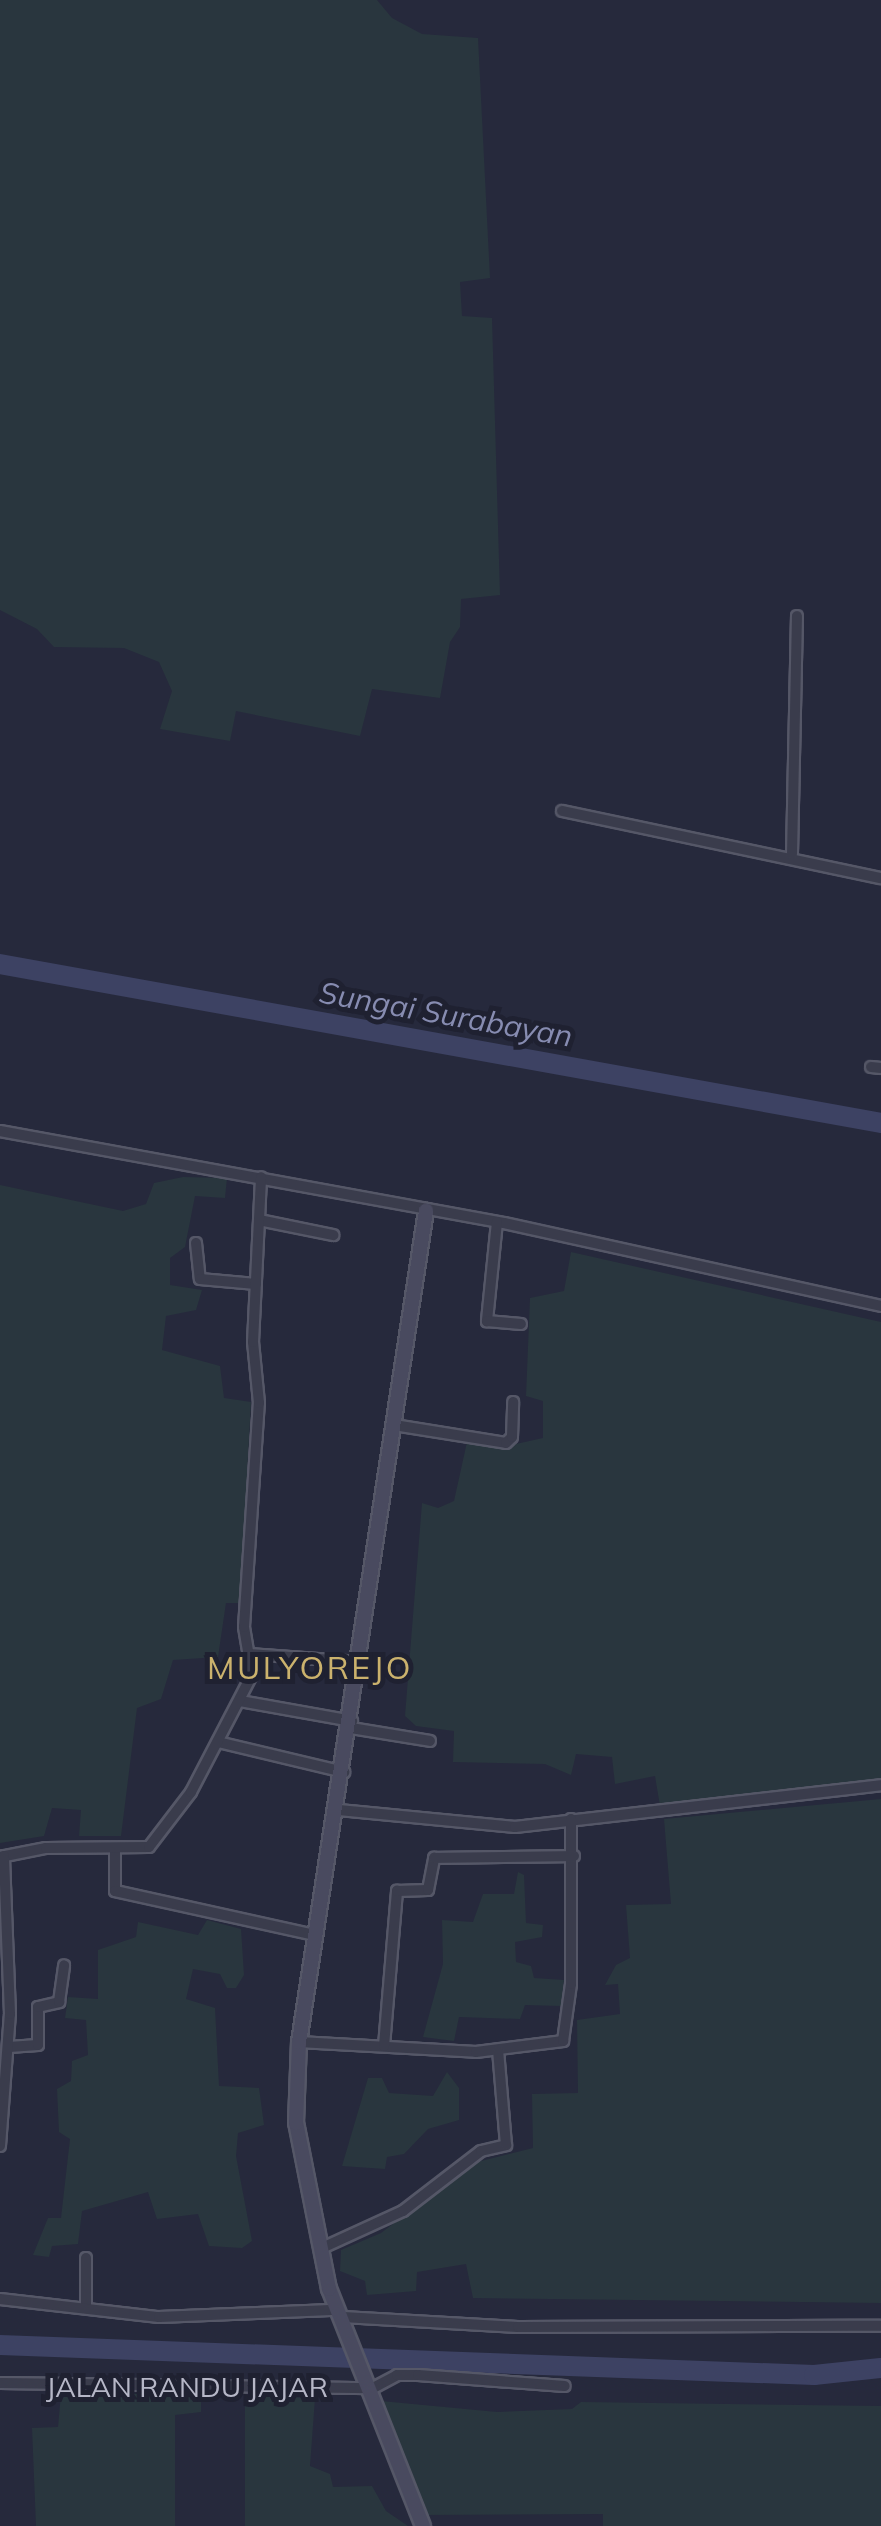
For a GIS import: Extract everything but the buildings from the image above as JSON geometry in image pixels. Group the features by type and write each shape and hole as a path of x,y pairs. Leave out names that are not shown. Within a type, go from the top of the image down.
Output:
{"street":[{"path":"792,854 798,616"},
{"path":"562,811 792,854 881,878"},
{"path":"0,1130 497,1222 881,1306"},
{"path":"0,2146 9,2047 2,1856 46,1848 115,1851 149,1847 162,1835 218,1742 254,1668 244,1626 259,1403 256,1284 261,1177"},
{"path":"422,2526 343,2317 322,2248 300,2161 299,2042 345,1772 426,1211"},
{"path":"259,1220 334,1235"},
{"path":"497,1222 487,1320 521,1324"},
{"path":"196,1244 200,1279 256,1284"},
{"path":"394,1426 506,1443 512,1437 513,1402"},
{"path":"249,1654 360,1662"},
{"path":"240,1701 430,1740"},
{"path":"218,1742 259,1757 345,1772"},
{"path":"339,1810 515,1827 881,1784"},
{"path":"299,2042 498,2050 557,2044 567,2036 574,1856 571,1819"},
{"path":"115,1851 115,1890 315,1935"},
{"path":"384,2046 396,1891 428,1890 434,1858 574,1856"},
{"path":"9,2047 38,2045 38,2006 59,2002 64,1965"},
{"path":"322,2248 403,2210 481,2151 506,2145 498,2050"},
{"path":"86,2258 86,2308"},
{"path":"0,2299 159,2317 343,2317 518,2327 881,2326"},
{"name":"JALAN RANDU JAJAR","path":"0,2383 371,2386 397,2375 565,2386"}],"shaded area":[{"path":"0,0 377,0 392,18 422,34 478,38 490,278 460,282 462,316 492,318 500,595 461,599 460,627 450,642 440,698 372,689 360,736 236,711 230,741 160,729 172,691 159,662 124,648 54,647 37,629 0,610"},
{"path":"183,1177 227,1178 225,1198 195,1196 185,1247 170,1258 170,1285 202,1290 196,1310 166,1316 162,1350 220,1366 224,1398 251,1402 240,1603 226,1603 218,1657 173,1660 161,1699 137,1708 121,1836 79,1836 81,1810 52,1808 44,1836 0,1843 0,1185 123,1211 146,1204 154,1183"},
{"path":"571,1252 881,1322 881,1779 660,1806 655,1776 615,1784 612,1757 576,1754 571,1775 545,1764 453,1762 454,1731 416,1726 405,1716 422,1503 438,1508 454,1501 467,1442 498,1448 543,1438 543,1401 526,1396 530,1298 564,1291"},
{"path":"881,1799 881,2303 473,2298 466,2264 417,2272 416,2291 367,2295 365,2281 340,2271 341,2250 381,2233 473,2163 533,2148 532,2094 578,2093 577,2020 620,2014 618,1984 605,1985 616,1965 630,1958 626,1905 671,1904 664,1819"},
{"path":"518,1872 524,1875 526,1923 543,1925 542,1937 515,1942 516,1962 531,1966 534,1978 564,1980 561,2006 525,2005 520,2019 459,2017 454,2041 423,2037 443,1964 442,1920 473,1922 483,1894 514,1894"},
{"path":"207,1920 241,1929 244,1975 236,1988 227,1988 220,1974 193,1969 186,1999 215,2008 219,2086 259,2088 264,2125 238,2133 236,2156 252,2241 242,2248 209,2246 198,2214 157,2219 148,2192 82,2211 78,2244 52,2246 49,2257 33,2255 48,2218 61,2218 70,2139 59,2132 57,2089 71,2081 72,2061 88,2055 86,2020 65,2018 68,1997 98,1999 98,1950 136,1937 138,1922 198,1935"},
{"path":"447,2072 459,2088 459,2120 428,2129 404,2154 387,2157 385,2169 342,2166 368,2078 382,2078 389,2093 433,2096"},
{"path":"201,2393 201,2412 175,2415 175,2526 36,2526 32,2428 58,2427 61,2394"},
{"path":"245,2396 315,2398 310,2466 330,2474 333,2487 372,2486 386,2511 408,2526 245,2526"},
{"path":"381,2401 497,2412 572,2409 581,2402 881,2406 881,2526 603,2526 603,2514 424,2515"}],"waterway":[{"name":"Sungai Surabayan","path":"0,964 881,1123"},
{"path":"0,2345 814,2375 881,2368"}],"district":[{"name":"MULYOREJO","path":"310,1667"}]}
